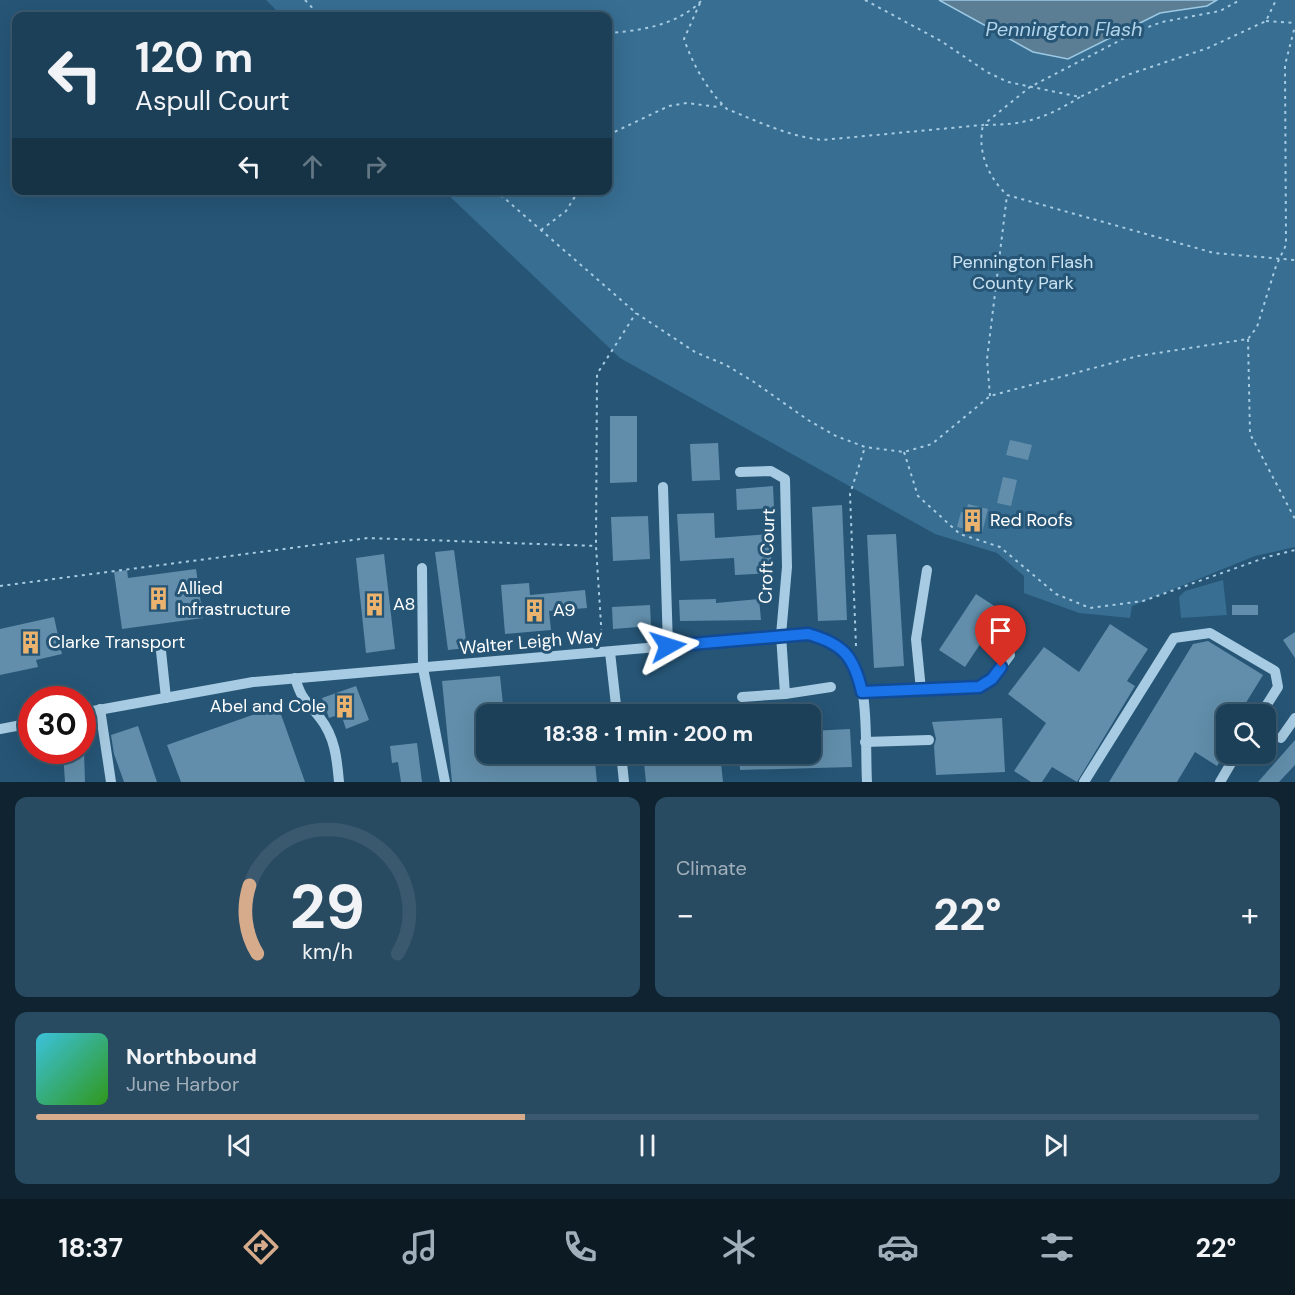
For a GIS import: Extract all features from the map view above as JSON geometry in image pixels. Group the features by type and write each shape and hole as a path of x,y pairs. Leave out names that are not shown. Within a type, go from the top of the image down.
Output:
{"street":[{"name":"Croft Court","path":"740,472 771,471 785,478 787,567 781,635 785,694"},
{"path":"663,487 668,646"},
{"path":"422,568 423,668 445,782"},
{"path":"921,690 916,639 927,570"},
{"path":"1084,782 1174,639 1210,633 1275,670 1278,687 1267,704"},
{"name":"Walter Leigh Way","path":"96,710 254,682 781,635 808,634 825,639 850,656"},
{"path":"161,651 166,698"},
{"path":"607,652 615,704"},
{"path":"862,692 979,687 992,679 1010,655"},
{"path":"850,656 862,692 867,782"},
{"path":"295,678 302,700 321,718 336,749 339,782"},
{"path":"742,697 785,694 831,687"},
{"path":"99,709 111,782"},
{"path":"1281,738 1295,718"},
{"path":"0,729 18,726"},
{"path":"865,742 928,740"},
{"path":"622,764 624,782"},
{"path":"1220,782 1231,764"}],"path":[{"path":"306,0 316,12"},
{"path":"864,0 941,41 987,72 1008,82 1080,98"},
{"path":"983,125 1030,87 1140,30 1162,22 1220,11 1240,0"},
{"path":"1266,21 1276,0"},
{"path":"612,33 643,31 673,18 701,1"},
{"path":"701,1 684,39 702,79 722,104 727,109 775,129 798,137 822,140 983,125 1012,125 1035,121 1128,75 1208,48 1266,21 1295,25 1285,65 1286,246 1279,259 1257,327 1248,339 1251,434 1295,519"},
{"path":"612,133 669,106 687,103 718,107 722,104"},
{"path":"983,125 983,156 997,186 1007,195 1214,253 1295,260"},
{"path":"501,195 636,314 695,352 726,365 754,382 808,420 836,436 865,447 904,452 932,444 990,396 1138,356 1248,339"},
{"path":"541,230 566,211 576,195"},
{"path":"990,396 987,359 1007,195"},
{"path":"607,652 596,546 597,374 636,314"},
{"path":"850,656 855,649 857,632 850,494 865,447"},
{"path":"904,452 918,496 960,534 1000,547 1056,594 1090,608 1143,601 1268,557 1295,550"},
{"path":"0,586 368,538 596,546"}],"green space":[{"name":"Pennington Flash County Park","path":"266,0 1295,0 1295,547 1255,556 1132,606 1130,618 1079,613 1024,593 1024,576 997,553 935,534 620,358 448,195 612,195 612,12 278,12"},
{"path":"1223,580 1227,615 1181,618 1179,597 1185,591"}],"water":[{"name":"Pennington Flash","path":"939,0 1217,0 1207,6 1160,13 1068,59 1033,52"}],"building":[{"path":"610,416 637,416 637,482 610,483"},
{"path":"1010,440 1032,445 1028,460 1006,455"},
{"path":"718,443 720,480 692,481 690,444"},
{"path":"1003,477 1017,480 1011,506 997,503"},
{"path":"773,486 774,508 737,510 736,489"},
{"name":"Red Roofs","path":"968,504 988,509 982,533 957,527 961,512 966,513"},
{"path":"842,505 847,620 818,621 812,507"},
{"path":"714,513 715,538 770,534 772,573 735,575 734,558 680,561 677,514"},
{"path":"648,516 650,559 613,561 611,517"},
{"path":"896,534 904,666 874,668 867,535"},
{"name":"A8","path":"454,550 467,648 448,650 435,552"},
{"name":"A8","path":"384,554 395,649 366,653 356,558"},
{"name":"Allied Infrastructure","path":"196,569 203,618 122,629 114,572 127,570 128,578"},
{"name":"A9","path":"529,583 530,595 585,590 587,608 549,611 551,630 505,634 501,585"},
{"path":"976,594 1002,611 965,667 939,650"},
{"path":"716,599 716,603 759,599 761,620 680,621 679,600"},
{"path":"650,605 651,626 613,629 612,607"},
{"path":"1232,605 1258,605 1258,615 1232,615"},
{"name":"Clarke Transport","path":"54,617 62,654 36,660 38,667 0,675 0,629"},
{"path":"1110,624 1148,649 1127,681 1135,686 1077,782 1052,767 1042,782 1031,782 1014,771 1046,723 1008,694 1044,647 1079,672"},
{"path":"1295,632 1295,658 1283,640"},
{"path":"1208,641 1263,675 1245,704 1216,704 1216,764 1218,764 1217,766 1195,752 1177,782 1109,782 1193,644"},
{"path":"500,676 503,704 476,704 476,764 595,764 597,782 452,782 442,681"},
{"name":"Abel and Cole","path":"356,686 369,720 346,729 341,714 329,718 322,698"},
{"path":"278,706 305,782 181,782 167,745"},
{"path":"1002,718 1005,772 936,775 934,746 936,739 932,722"},
{"path":"138,726 157,782 124,782 114,754 111,735"},
{"path":"850,729 852,767 740,770 740,764 821,764 821,730"},
{"path":"1295,740 1295,765 1279,782 1258,782"},
{"path":"417,743 422,782 401,782 398,762 392,763 390,746"},
{"path":"64,764 84,764 85,782 65,782"},
{"path":"644,764 721,764 723,782 646,782"}],"place":[{"name":"Red Roofs","path":"972,520"},
{"name":"Allied Infrastructure","path":"159,598"},
{"name":"A8","path":"375,604"},
{"name":"A9","path":"535,610"},
{"name":"Clarke Transport","path":"30,642"},
{"name":"Abel and Cole","path":"344,706"}],"route":[{"path":"668,646 808,634 825,639 850,656 858,674 862,692 979,687 992,679 1001,667"}]}
